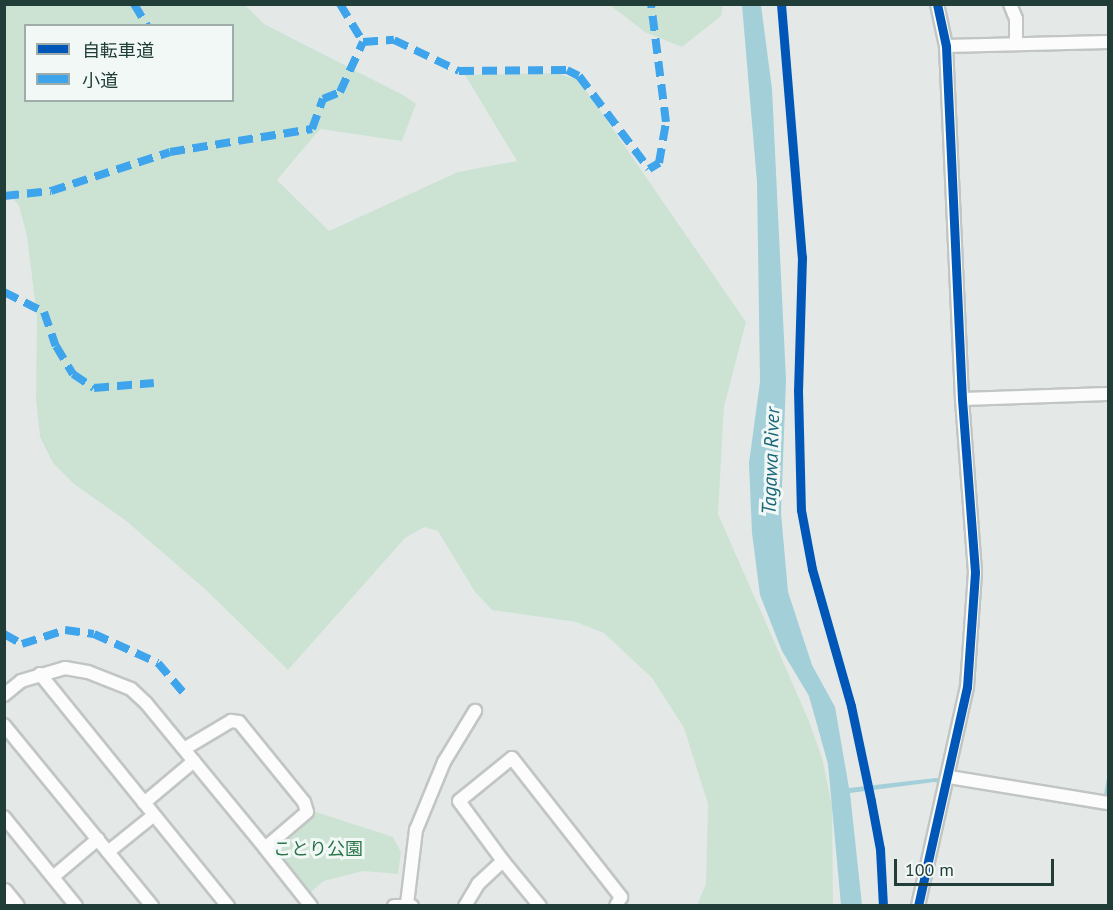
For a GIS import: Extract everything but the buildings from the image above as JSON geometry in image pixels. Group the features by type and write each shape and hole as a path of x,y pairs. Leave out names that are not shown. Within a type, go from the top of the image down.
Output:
{"street":[{"path":"918,906 949,777 967,687 974,619 975,572 962,399 946,46 937,4"},
{"path":"1010,4 1016,19 1016,44"},
{"path":"946,46 1108,42"},
{"path":"962,399 1108,394"},
{"path":"4,695 21,681 65,668 88,672 131,689 194,761 311,906"},
{"path":"40,674 228,906"},
{"path":"394,906 410,905 416,830 444,762 475,711"},
{"path":"184,749 231,721 239,722 304,802 307,812 265,848"},
{"path":"4,725 152,906"},
{"path":"540,906 503,861 459,801 512,758 621,897 616,906"},
{"path":"144,802 194,761"},
{"path":"949,777 1108,802"},
{"path":"108,852 154,815"},
{"path":"4,817 76,906"},
{"path":"53,877 98,839"},
{"path":"465,906 478,884 503,861"},
{"path":"4,891 16,906"}],"green space":[{"path":"5,4 245,5 264,24 405,96 416,104 402,141 320,129 277,180 329,231 458,172 517,161 465,75 556,73 579,80 746,322 724,407 718,514 809,721 823,761 832,807 833,905 697,905 706,884 708,804 684,728 652,678 604,633 576,622 492,610 475,592 438,531 424,527 405,538 288,670 206,590 125,520 74,484 53,463 40,437 36,400 37,317 27,236 19,206 12,197 5,196"},
{"path":"610,5 723,5 721,16 682,47 645,32"},
{"name":"ことり公園","path":"313,811 393,837 401,852 398,874 363,871 324,881 308,894 269,848"}],"water":[{"name":"Tagawa River","path":"742,5 761,5 772,89 786,380 781,513 788,592 812,665 835,707 849,788 936,778 1102,807 1108,772 1108,800 1104,811 934,782 850,793 862,905 841,905 828,764 809,696 782,651 760,595 752,533 749,463 760,382 757,182"}],"marked path":[{"path":"134,4 146,24"},
{"path":"340,4 363,42"},
{"path":"4,196 51,191 170,152 312,129 323,99 340,92 363,42 394,40 459,71 567,70 579,76 649,169 659,163 666,122 651,4"},
{"path":"4,292 44,312 56,346 73,374 94,388 154,383"},
{"path":"4,634 22,644 65,630 94,634 158,663 187,697"}],"cycle path":[{"path":"781,4 802,257 798,390 801,510 812,569 851,706 871,801 880,849 883,906"},
{"path":"918,906 967,687 975,572 962,399 946,46 937,4"}]}
